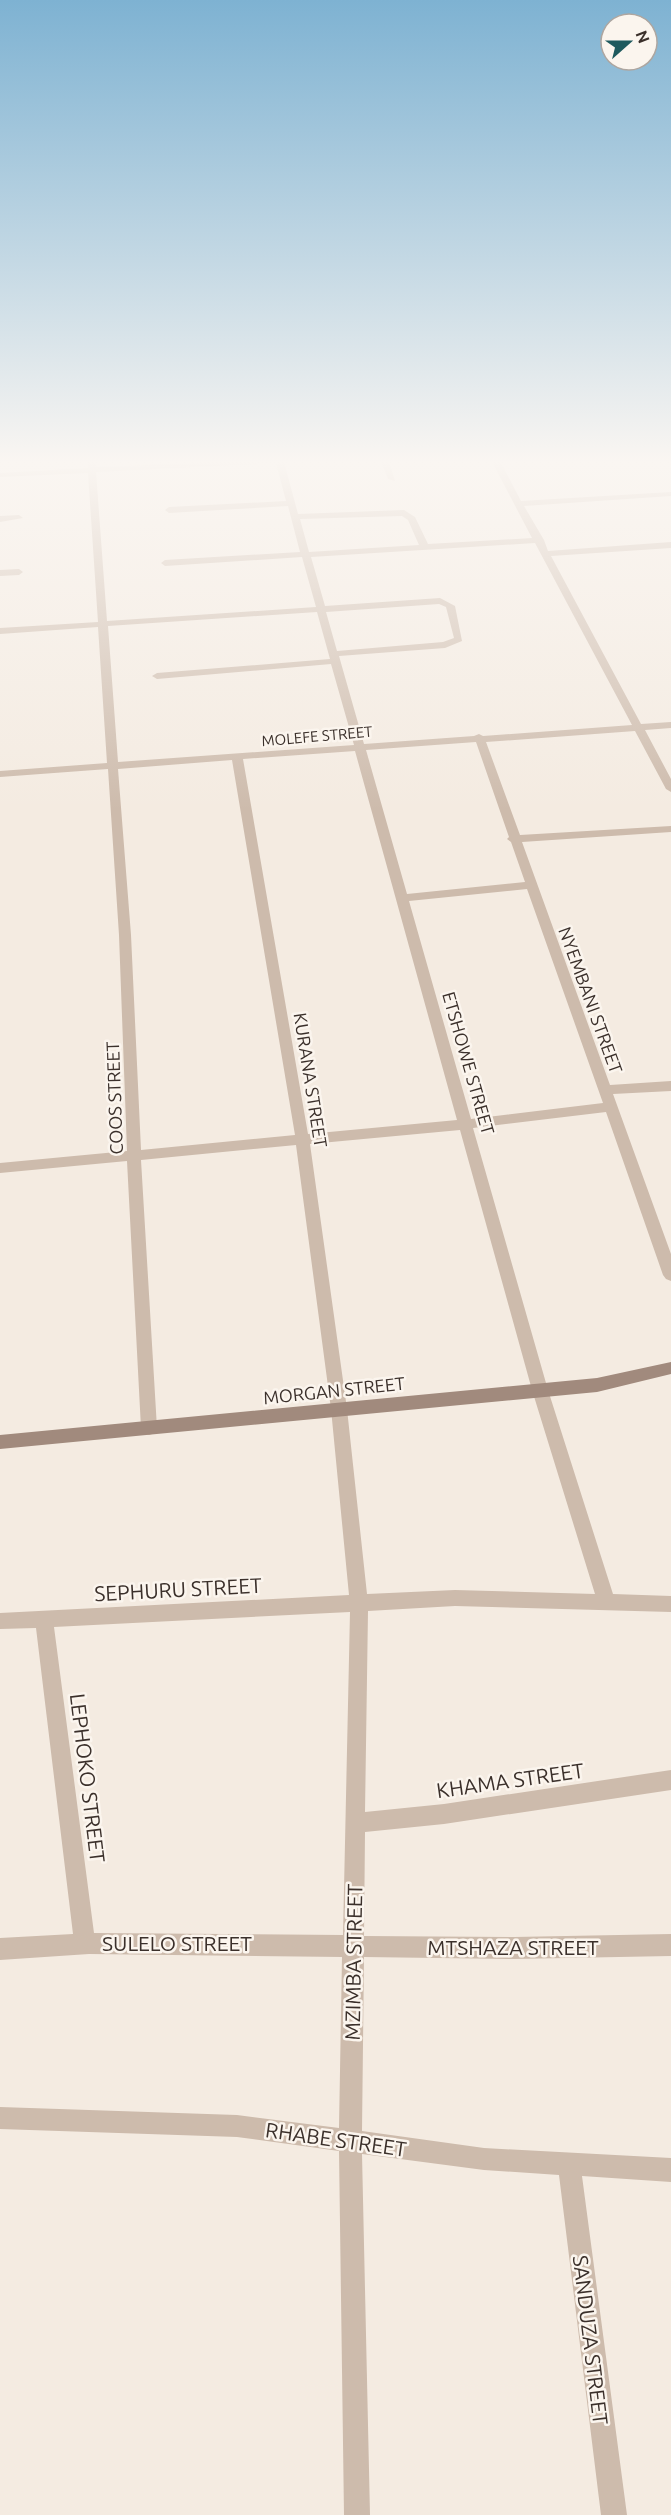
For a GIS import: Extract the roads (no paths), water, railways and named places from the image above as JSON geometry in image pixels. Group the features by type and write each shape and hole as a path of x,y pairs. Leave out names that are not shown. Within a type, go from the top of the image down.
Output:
{"street":[{"name":"COOS STREET","path":"99,575 125,935 149,1428"},
{"name":"ETSHOWE STREET","path":"311,575 358,747 468,1124 540,1390 606,1600"},
{"path":"558,575 671,789"},
{"path":"0,631 440,601 450,606 459,639 446,645 157,676"},
{"name":"MOLEFE STREET","path":"0,774 237,758 479,737 671,725"},
{"name":"NYEMBANI STREET","path":"479,737 513,839 671,1275"},
{"name":"KURANA STREET","path":"237,758 303,1138 339,1409"},
{"path":"513,839 671,829"},
{"path":"402,898 531,885"},
{"path":"604,1090 671,1086"},
{"path":"0,1168 468,1124 610,1107"},
{"name":"MORGAN STREET","path":"0,1442 597,1385 671,1368"},
{"name":"MZIMBA STREET","path":"339,1409 359,1602 350,2140 357,2515"},
{"name":"SEPHURU STREET","path":"0,1621 455,1598 606,1600 671,1604"},
{"name":"LEPHOKO STREET","path":"44,1618 85,1943"},
{"name":"KHAMA STREET","path":"355,1822 444,1814 671,1780"},
{"name":"SULELO STREET","path":"0,1949 85,1943 355,1947"},
{"name":"MTSHAZA STREET","path":"355,1947 671,1945"},
{"name":"RHABE STREET","path":"0,2118 237,2126 484,2159 671,2170"},
{"name":"SANDUZA STREET","path":"569,2164 614,2515"}]}
